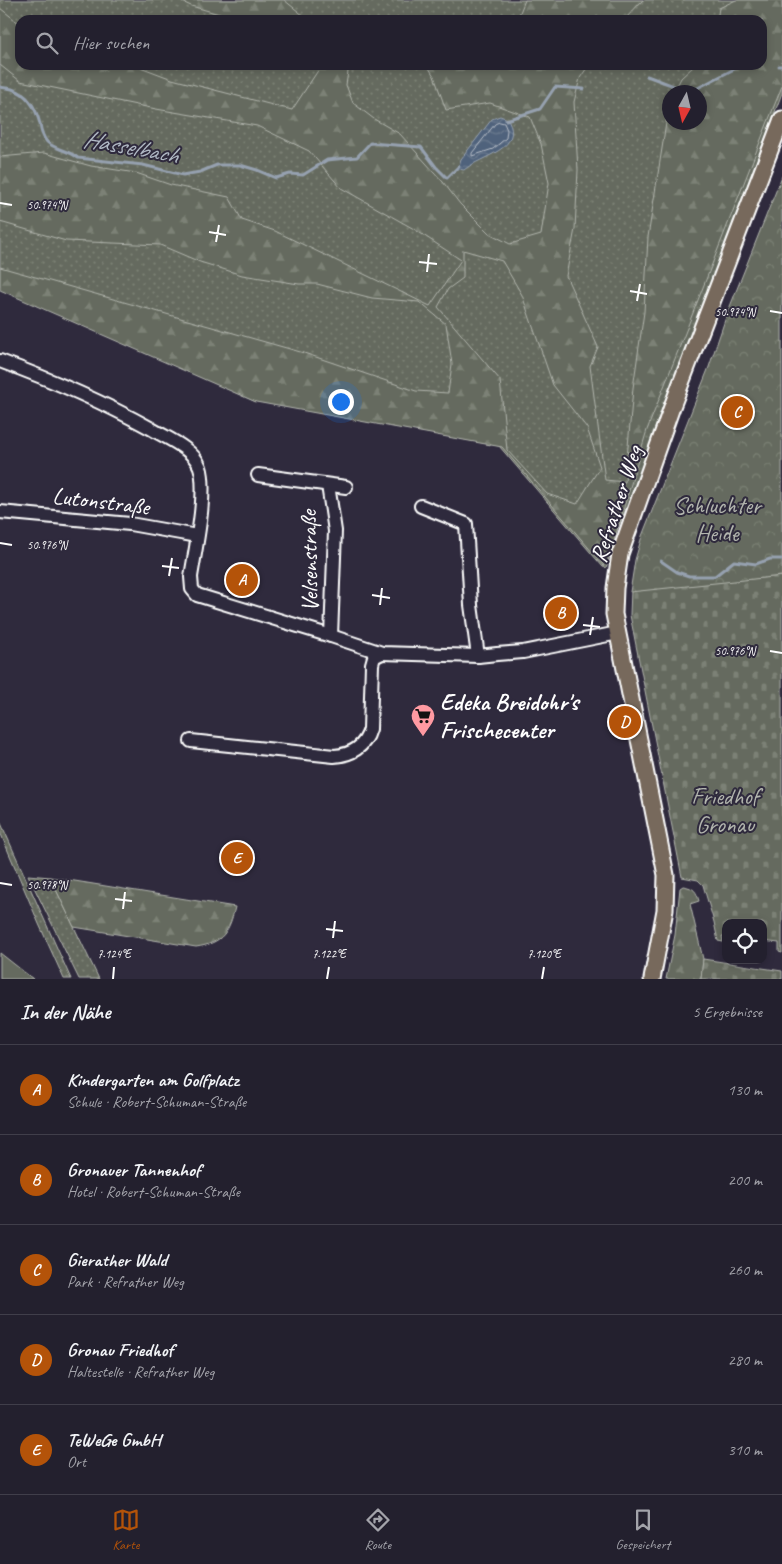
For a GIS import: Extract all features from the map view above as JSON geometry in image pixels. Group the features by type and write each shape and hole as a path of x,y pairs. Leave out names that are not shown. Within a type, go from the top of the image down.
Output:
{"main road":[{"name":"Refrather Weg","path":"652,979 665,910 666,875 618,633 614,602 617,572 620,554 674,404 782,119"}],"street":[{"path":"0,361 54,381 113,408 188,451 200,467 202,483 191,585 197,596 382,653 478,656 523,652 618,633"},
{"name":"Velsenstraße","path":"258,475 346,487"},
{"name":"Velsenstraße","path":"328,485 334,531 331,636"},
{"path":"421,506 466,524 478,656"},
{"name":"Lutonstraße","path":"0,512 130,524 197,536"},
{"path":"191,742 334,756 352,752 364,743 368,736 370,729 372,664 374,657 382,653"}],"green space":[{"path":"0,0 782,0 782,93 655,434 603,567 499,446 254,401 0,287"},
{"path":"178,0 284,0 303,15 223,15 191,6"},
{"path":"525,0 643,0 629,15 519,15"},
{"path":"736,0 782,0 782,86 647,430 606,568 502,447 256,402 0,290 0,267 304,353 416,391 448,393 452,364 446,324 419,302 372,298 317,284 299,284 242,275 200,262 160,245 66,241 0,222 0,157 44,153 91,166 136,173 171,185 229,197 242,220 275,231 430,306 461,260 414,229 341,188 309,151 257,126 156,109 20,81 0,65 0,8 15,20 15,70 148,70 172,79 292,110 318,70 348,70 346,85 353,103 374,119 400,134 460,204 489,233 510,244 541,235 549,183 541,144 530,117 490,103 446,110 430,70 586,70 580,78 574,102 578,170 575,229 566,276 598,347 590,366 605,480 625,482 633,388 644,312 648,237 665,130 707,130 707,85 678,85 681,78 690,70 767,70 767,15 718,15 719,8","holes":["463,250 502,261 522,295 553,385 587,428 600,467 577,504 547,494 507,450 500,380 438,307 448,289 463,278"]},
{"name":"Schluchter Heide","path":"782,176 782,576 630,592 635,560 642,536"},
{"name":"Friedhof Gronau","path":"782,576 782,953 779,952 779,943 767,942 767,919 722,919 722,942 718,941 703,885 698,880 682,877 630,615 631,590"},
{"path":"0,821 71,979 64,979 39,924 0,832"},
{"path":"28,875 50,877 99,979 79,979"},
{"path":"50,877 235,907 227,930 223,935 213,943 196,947 74,927"},
{"path":"683,886 694,890 699,901 690,904 703,959 701,979 666,979 675,935 680,888"},
{"path":"0,953 33,979 0,979"},
{"path":"703,959 722,962 722,964 736,964 782,971 782,979 701,979"}],"water":[{"path":"500,116 508,119 511,129 510,138 506,145 464,170 458,169 461,159 492,119"}],"waterway":[{"name":"Hasselbach","path":"647,76 690,92 732,70"},
{"name":"Hasselbach","path":"0,87 12,89 23,94 36,112 42,133 47,142 78,158 143,165 183,175 200,172 217,165 240,165 276,178 290,174 303,175 327,160 357,157 370,143 421,147 447,178 459,166"},
{"name":"Hasselbach","path":"506,120 540,109 555,87 584,89"},
{"path":"661,561 677,572 689,576 715,576 734,561 756,564 770,559 782,559"}],"place":[{"name":"Gierather Wald","path":"737,412"},
{"name":"Kindergarten am Golfplatz","path":"242,580"},
{"name":"Gronauer Tannenhof","path":"561,613"},
{"name":"Gronau Friedhof","path":"625,722"},
{"name":"Edeka Breidohr's Frischecenter","path":"423,737"},
{"name":"TeWeGe GmbH","path":"237,858"}]}
